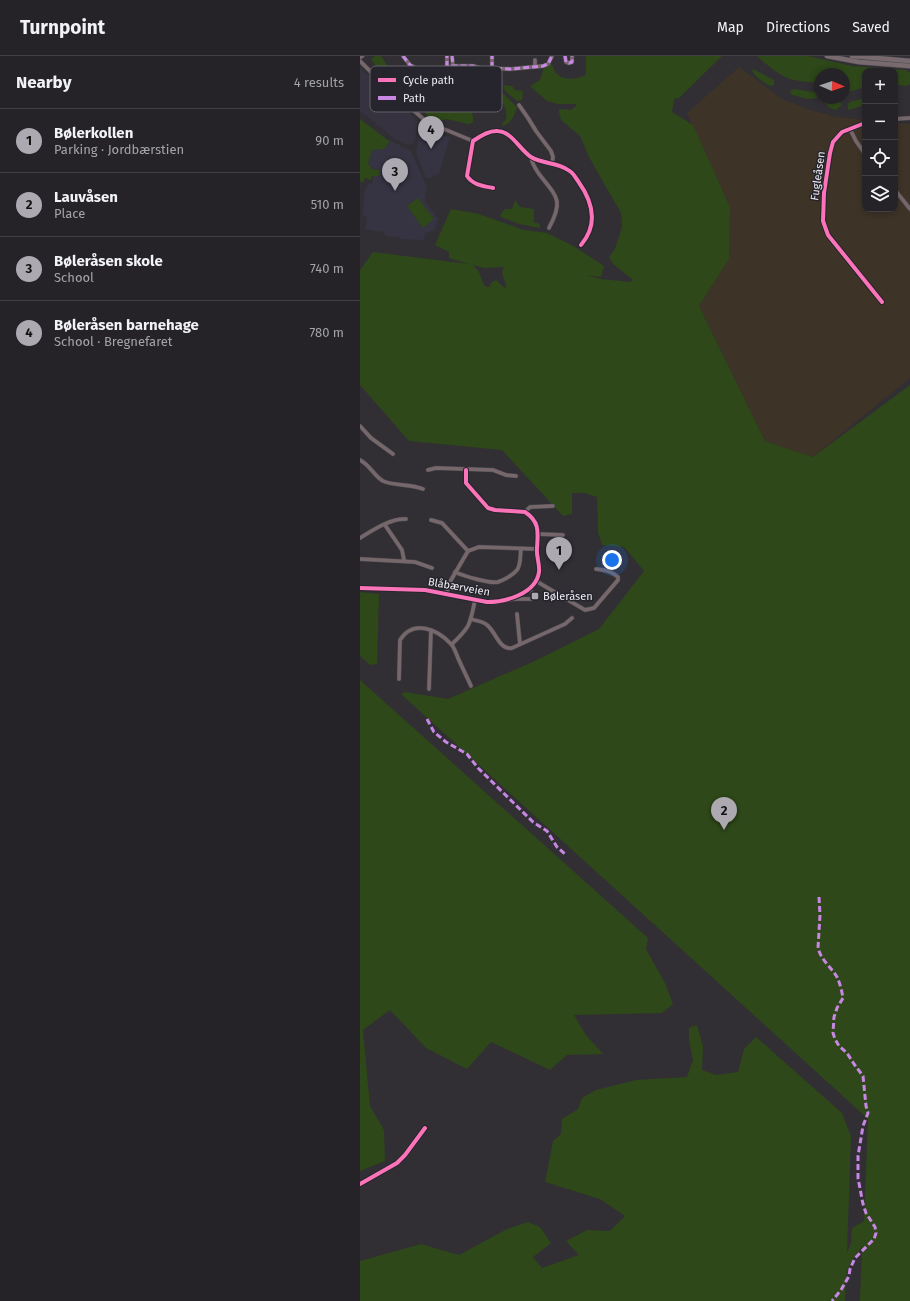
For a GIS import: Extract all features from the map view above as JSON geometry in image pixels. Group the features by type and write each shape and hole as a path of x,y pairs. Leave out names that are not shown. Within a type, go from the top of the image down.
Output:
{"main road":[{"path":"827,56 859,62 901,60 910,66"},
{"path":"852,56 910,61"}],"street":[{"path":"403,56 412,66"},
{"path":"452,56 453,66"},
{"path":"502,68 520,69 547,65 552,56"},
{"path":"565,56 566,62 569,63 572,62 572,56"},
{"path":"535,60 535,66"},
{"path":"360,61 370,71"},
{"path":"519,105 551,151 553,157 552,163"},
{"path":"415,112 427,122 473,141"},
{"path":"898,119 910,118"},
{"name":"Fugleåsen","path":"862,124 839,135 831,147 822,221 828,235 882,302"},
{"path":"850,129 862,150"},
{"path":"473,141 487,133 498,131 502,132 507,134 531,157 538,161 552,163 568,169 581,185 591,205 593,213 587,237 581,245"},
{"path":"473,141 467,176 469,180 477,185 493,188"},
{"path":"531,157 533,166 552,190 557,200 557,211 549,228"},
{"path":"898,194 910,208"},
{"path":"360,426 371,438 393,454"},
{"path":"360,460 369,465 383,481 423,489"},
{"path":"428,470 436,468 492,470 506,475 516,476"},
{"path":"446,594 450,580 468,551 479,546 537,549 538,534 535,522 525,512 495,510 488,508 466,483 466,470"},
{"path":"525,512 530,507 553,506"},
{"path":"360,538 376,528 396,520 406,519"},
{"path":"431,520 442,523 468,551"},
{"path":"385,525 402,550 404,560"},
{"path":"538,534 564,535"},
{"path":"456,572 492,582 498,582 512,575 517,570 521,549"},
{"name":"Blåbærveien","path":"360,588 414,589 475,600 497,602 512,599 529,588 538,577 539,570 537,549"},
{"path":"360,559 404,560 425,564 432,568"},
{"path":"536,581 585,610 590,610 594,608 618,580 618,577 613,573 606,570 596,569"},
{"path":"512,599 532,599 533,594 529,588"},
{"path":"452,644 464,632 471,619 475,600"},
{"path":"517,614 520,644"},
{"path":"471,619 486,624 504,646 508,648 566,624 572,618"},
{"path":"399,679 400,643 402,636 412,628 422,627 431,630 452,644 471,686"},
{"path":"429,689 431,630"},
{"path":"360,1184 397,1163 405,1156 425,1128"}],"shaded area":[{"path":"739,67 782,99 810,110 836,117 862,120 862,212 898,212 898,123 910,124 910,378 813,457 765,441 699,306 729,259 730,207 687,113"},
{"path":"360,69 370,77 370,112 408,112 418,122 415,141 412,144 405,144 394,138 360,111"},
{"path":"422,125 426,129 422,139 430,142 432,138 438,141 440,135 450,137 439,174 430,178 426,178 416,153 420,127"},
{"path":"390,140 411,151 427,187 425,199 426,203 438,219 434,231 430,231 425,234 424,240 400,239 399,237 387,236 381,230 380,232 365,229 367,217 362,215 365,189 373,182 373,176 379,170 369,167 370,152 372,149 388,145"}],"green space":[{"path":"375,56 381,56 388,66 375,66 371,59"},
{"path":"586,56 722,56 679,98 674,99 672,112 693,125 730,207 729,259 699,306 765,441 813,457 910,385 910,1301 860,1301 862,1247 852,1260 847,1272 845,1301 360,1301 360,1261 421,1244 459,1255 507,1229 528,1222 540,1227 551,1243 533,1257 542,1268 579,1255 566,1241 587,1230 610,1231 625,1216 600,1199 545,1182 553,1141 561,1134 562,1119 578,1109 582,1098 596,1090 636,1080 687,1077 693,1060 689,1041 689,1028 697,1025 703,1046 702,1070 716,1075 738,1072 744,1049 756,1037 842,1113 851,1136 847,1253 851,1243 852,1228 864,1221 868,1119 401,694 405,692 448,699 537,660 599,629 644,571 624,547 602,545 598,532 597,497 584,493 572,493 572,514 563,516 502,450 409,441 360,385 360,270 373,252 468,264 449,258 449,252 435,245 451,209 479,214 524,230 547,233 575,247 604,266 601,277 586,275 601,279 631,282 632,279 613,264 609,257 615,249 622,227 621,213 589,157 580,136 561,120 559,109 571,110 576,106 576,104 558,104 547,101 530,86 540,80 544,68 552,64 554,70 561,77 568,79 579,78 586,75","holes":["473,265 484,268 504,267 502,273 506,289 496,280 492,282 489,287 486,287 479,272"]},
{"path":"757,56 808,56 852,66 878,68 862,68 862,88 850,91 850,68 814,68 814,83 794,80 769,67"},
{"path":"753,69 774,80 774,85 771,86 760,80 752,71"},
{"path":"898,69 910,72 910,84 904,86 898,84"},
{"path":"503,85 512,86 515,90 523,91 522,100 517,101 505,91"},
{"path":"794,89 814,92 814,99 792,95 790,93 791,90"},
{"path":"502,93 517,107 510,121 503,126 502,123 506,120 505,108 502,102"},
{"path":"862,99 862,106 848,110 848,104 850,104 850,102"},
{"path":"826,104 842,105 836,110 830,108"},
{"path":"425,112 471,112 473,121 472,123 468,124 447,119 438,121 429,119"},
{"path":"360,119 389,141 384,149 372,150 368,164 372,169 380,170 379,176 372,176 371,180 365,178 363,183 360,181"},
{"path":"418,198 434,219 423,228 407,206"},
{"path":"515,200 520,207 534,209 534,223 538,223 540,228 519,224 501,217 500,215 505,209 512,209"},
{"path":"360,592 379,594 377,664 370,665 360,656"},
{"path":"360,680 648,938 646,949 665,983 673,1004 662,1013 574,1015 586,1035 603,1054 567,1055 550,1070 491,1042 467,1069 426,1048 390,1010 363,1030 370,1106 384,1130 385,1161 360,1171"}],"marked path":[{"path":"403,56 412,66"},
{"path":"447,56 447,66"},
{"path":"452,56 453,66"},
{"path":"492,56 492,66"},
{"path":"502,69 543,66 548,64 552,56"},
{"path":"565,56 566,62 569,63 572,62 572,56"},
{"path":"453,66 473,66"},
{"path":"427,719 434,732 446,742 467,754 478,768 533,822 547,831 557,847 565,854"},
{"path":"819,897 820,915 818,948 824,960 835,973 843,998 834,1017 833,1033 839,1046 847,1053 863,1076 868,1113 863,1126 858,1156 858,1178 863,1204 866,1213 875,1227 876,1233 874,1239 855,1258 850,1269 849,1276 841,1290 832,1301"}],"cycle path":[{"path":"862,124 842,132 833,142 824,193 823,221 828,235 882,302"},
{"path":"493,188 475,183 467,176 473,141 488,132 498,131 508,134 531,157 540,161 564,167 574,175 587,197 592,213 590,229 587,237 581,245"},
{"path":"360,588 425,590 494,602 519,595 532,586 537,580 539,572 537,551 538,532 536,524 525,512 495,510 488,508 466,483 466,470"},
{"path":"360,1184 397,1163 405,1155 425,1128"}],"place":[{"name":"Bøleråsen barnehage","path":"431,149"},
{"name":"Bøleråsen skole","path":"395,191"},
{"name":"Bølerkollen","path":"559,570"},
{"name":"Bøleråsen","path":"535,596"},
{"name":"Lauvåsen","path":"724,830"}]}
